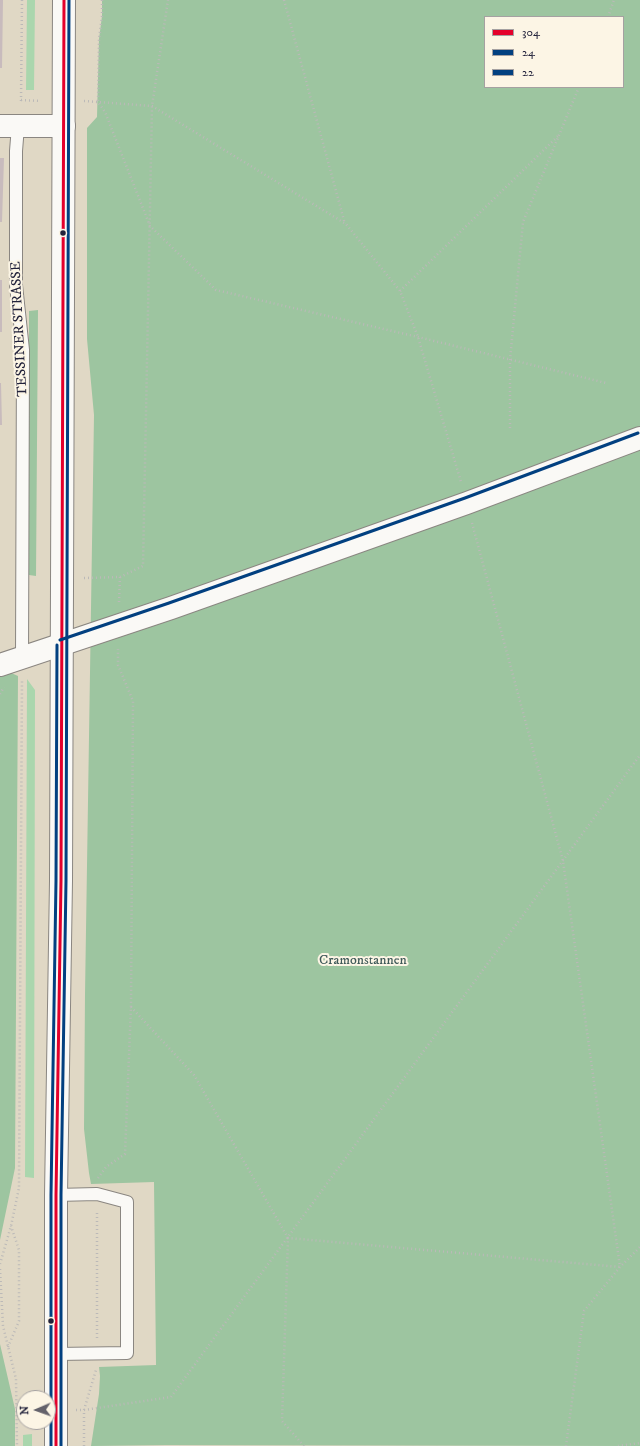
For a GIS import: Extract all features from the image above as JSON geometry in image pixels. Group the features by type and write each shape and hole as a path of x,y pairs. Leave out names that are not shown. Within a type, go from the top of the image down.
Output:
{"main road":[{"path":"56,1446 56,1195 61,881 64,0"},
{"path":"9,126 64,126"},
{"path":"10,662 171,608 467,503 640,438"}],"lane":[{"name":"TESSINER STRASSE","path":"9,126 16,151 16,285 23,350 10,662"},
{"path":"56,1195 97,1194 127,1202 126,1353 56,1354"}],"path":[{"path":"9,126 21,100 22,0"},
{"path":"102,0 102,16 99,39 98,102 105,112 150,226 216,290 418,337 606,384"},
{"path":"120,577 143,566 152,106 168,0"},
{"path":"284,0 346,224"},
{"path":"608,16 614,0"},
{"path":"510,428 510,360 523,222 579,88"},
{"path":"152,106 346,224 400,291 418,337 467,503 563,861 620,1267"},
{"path":"400,291 560,134"},
{"path":"0,1264 11,1226 19,1188 10,662"},
{"path":"84,1446 84,1410 97,1368 97,1179 106,1167 125,1154 131,1006 133,701 118,665"},
{"path":"84,1410 171,1397 640,755"},
{"path":"131,1006 194,1075 288,1238 282,1421 304,1446"},
{"path":"8,1347 19,1321 19,1250 11,1226"},
{"path":"288,1238 620,1267"},
{"path":"566,1446 584,1310 620,1267 640,1247"},
{"path":"0,1269 3,1326 16,1379 17,1390"},
{"path":"18,1430 18,1446"},
{"path":"618,1446 640,1443"}],"green space":[{"path":"27,0 35,0 34,90 26,90"},
{"name":"Cramonstannen","path":"102,0 640,0 640,1446 91,1446 99,1394 99,1367 156,1365 154,1182 91,1184 84,1129 94,415 87,339 87,128 97,117 99,39 102,16"},
{"path":"38,310 36,576 29,575 29,311"},
{"path":"0,672 9,672 18,676 15,1168 0,1240"},
{"path":"27,679 35,690 34,1178 25,1177"},
{"path":"0,1344 15,1409 15,1446 0,1446"},
{"path":"32,1434 32,1446 23,1446 23,1435"}],"building":[{"path":"0,0 3,0 2,68 0,68"},
{"path":"0,158 4,158 2,222 0,222"},
{"path":"0,280 2,280 2,332 0,332"},
{"path":"1,383 2,425 0,425"}],"transit line":[{"name":"304","path":"56,1446 56,1195 61,881 64,0"},
{"name":"24","path":"61,1446 61,1195 66,881 69,0"},
{"name":"22","path":"60,640 465,498 638,433"},
{"name":"22","path":"51,1446 51,1195 56,881 57,645"}]}
